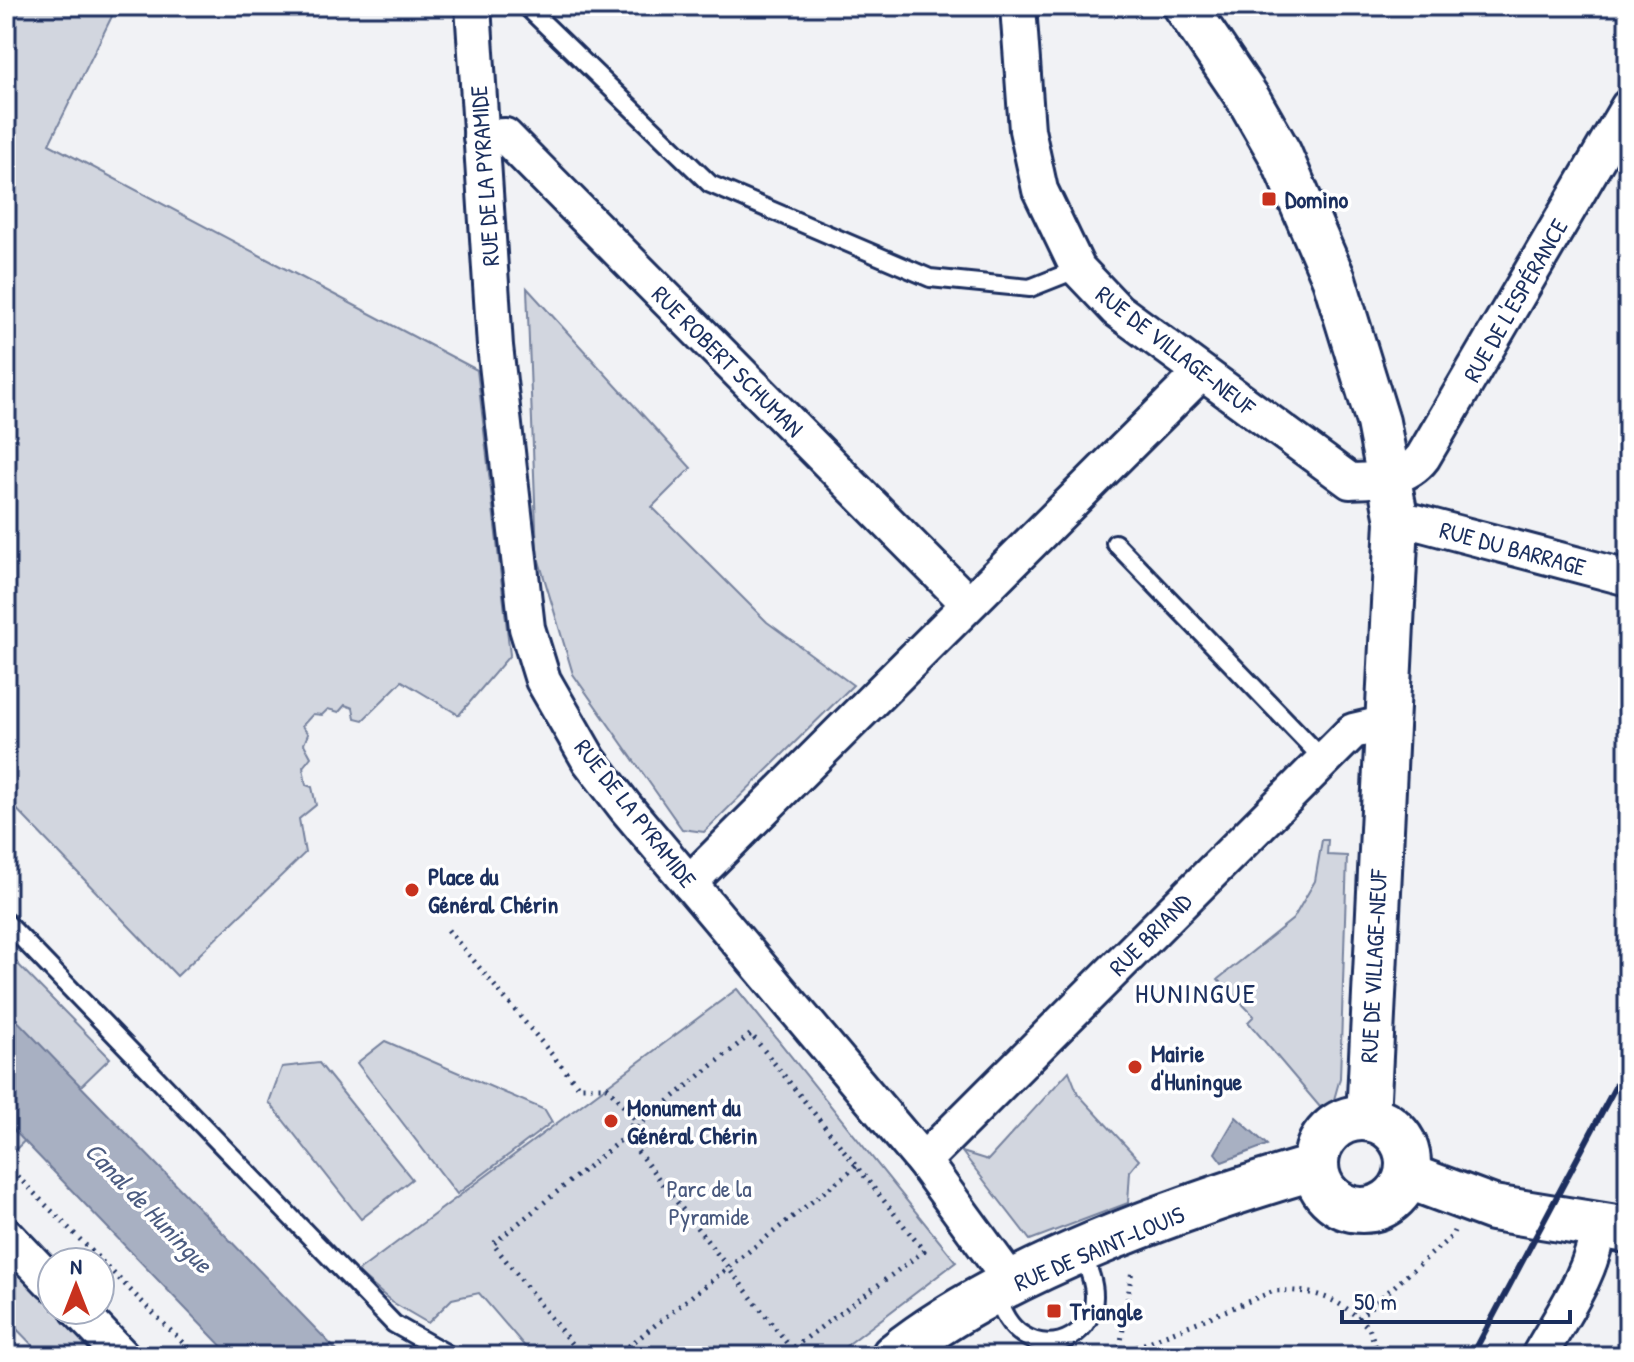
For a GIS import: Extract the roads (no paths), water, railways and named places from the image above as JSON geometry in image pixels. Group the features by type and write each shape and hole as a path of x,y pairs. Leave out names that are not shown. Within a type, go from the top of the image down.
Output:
{"main road":[{"path":"1368,1118 1387,1125 1401,1138 1408,1156 1407,1176 1400,1191 1388,1203 1372,1209 1355,1210 1339,1204 1326,1193 1316,1167 1319,1148 1332,1128 1349,1119 1368,1118"},
{"name":"RUE DE SAINT-LOUIS","path":"894,1356 1003,1288 1243,1188 1316,1167"},
{"path":"1407,1176 1464,1199 1546,1219 1613,1228"}],"street":[{"name":"RUE DE LA PYRAMIDE","path":"473,6 495,346 527,628 543,680 589,760 923,1161 1003,1288"},
{"name":"RUE DE VILLAGE-NEUF","path":"1018,6 1027,130 1040,190 1078,269 1117,310 1350,481 1389,479"},
{"name":"RUE DE VILLAGE-NEUF","path":"1185,6 1249,100 1301,198 1334,279 1378,422 1397,521 1368,1118"},
{"name":"RUE DE L'ESPÉRANCE","path":"1389,479 1416,467 1423,457 1628,107"},
{"name":"RUE ROBERT SCHUMAN","path":"481,137 505,136 968,603"},
{"path":"689,883 1201,373"},
{"name":"RUE DU BARRAGE","path":"1397,521 1415,522 1628,578"},
{"name":"RUE BRIAND","path":"923,1161 1353,731 1387,723"},
{"path":"1539,1356 1596,1248 1613,1228"},
{"path":"6,1235 36,1266"},
{"path":"93,1326 122,1356"}],"lane":[{"path":"526,6 710,184 930,278 1030,288 1078,269"},
{"path":"1115,543 1324,760"},
{"path":"6,922 394,1324 451,1356"},
{"path":"1003,1288 1008,1320 1030,1339 1059,1343 1073,1337 1091,1313 1094,1303 1093,1285 1082,1253"}],"water":[{"name":"Canal de Huningue","path":"6,1009 342,1356 231,1356 6,1122"},
{"path":"1236,1117 1267,1145 1222,1162 1215,1153"}],"railway":[{"path":"1472,1356 1628,1063"}],"place":[{"name":"Domino","path":"1269,199"},
{"name":"Place du Général Chérin","path":"412,890"},
{"name":"Mairie d'Huningue","path":"1135,1067"},
{"name":"Monument du Général Chérin","path":"611,1121"},
{"name":"Triangle","path":"1054,1311"}],"district":[{"name":"HUNINGUE","path":"1196,993"}],"park label":[{"name":"Parc de la Pyramide","path":"709,1202"}]}
